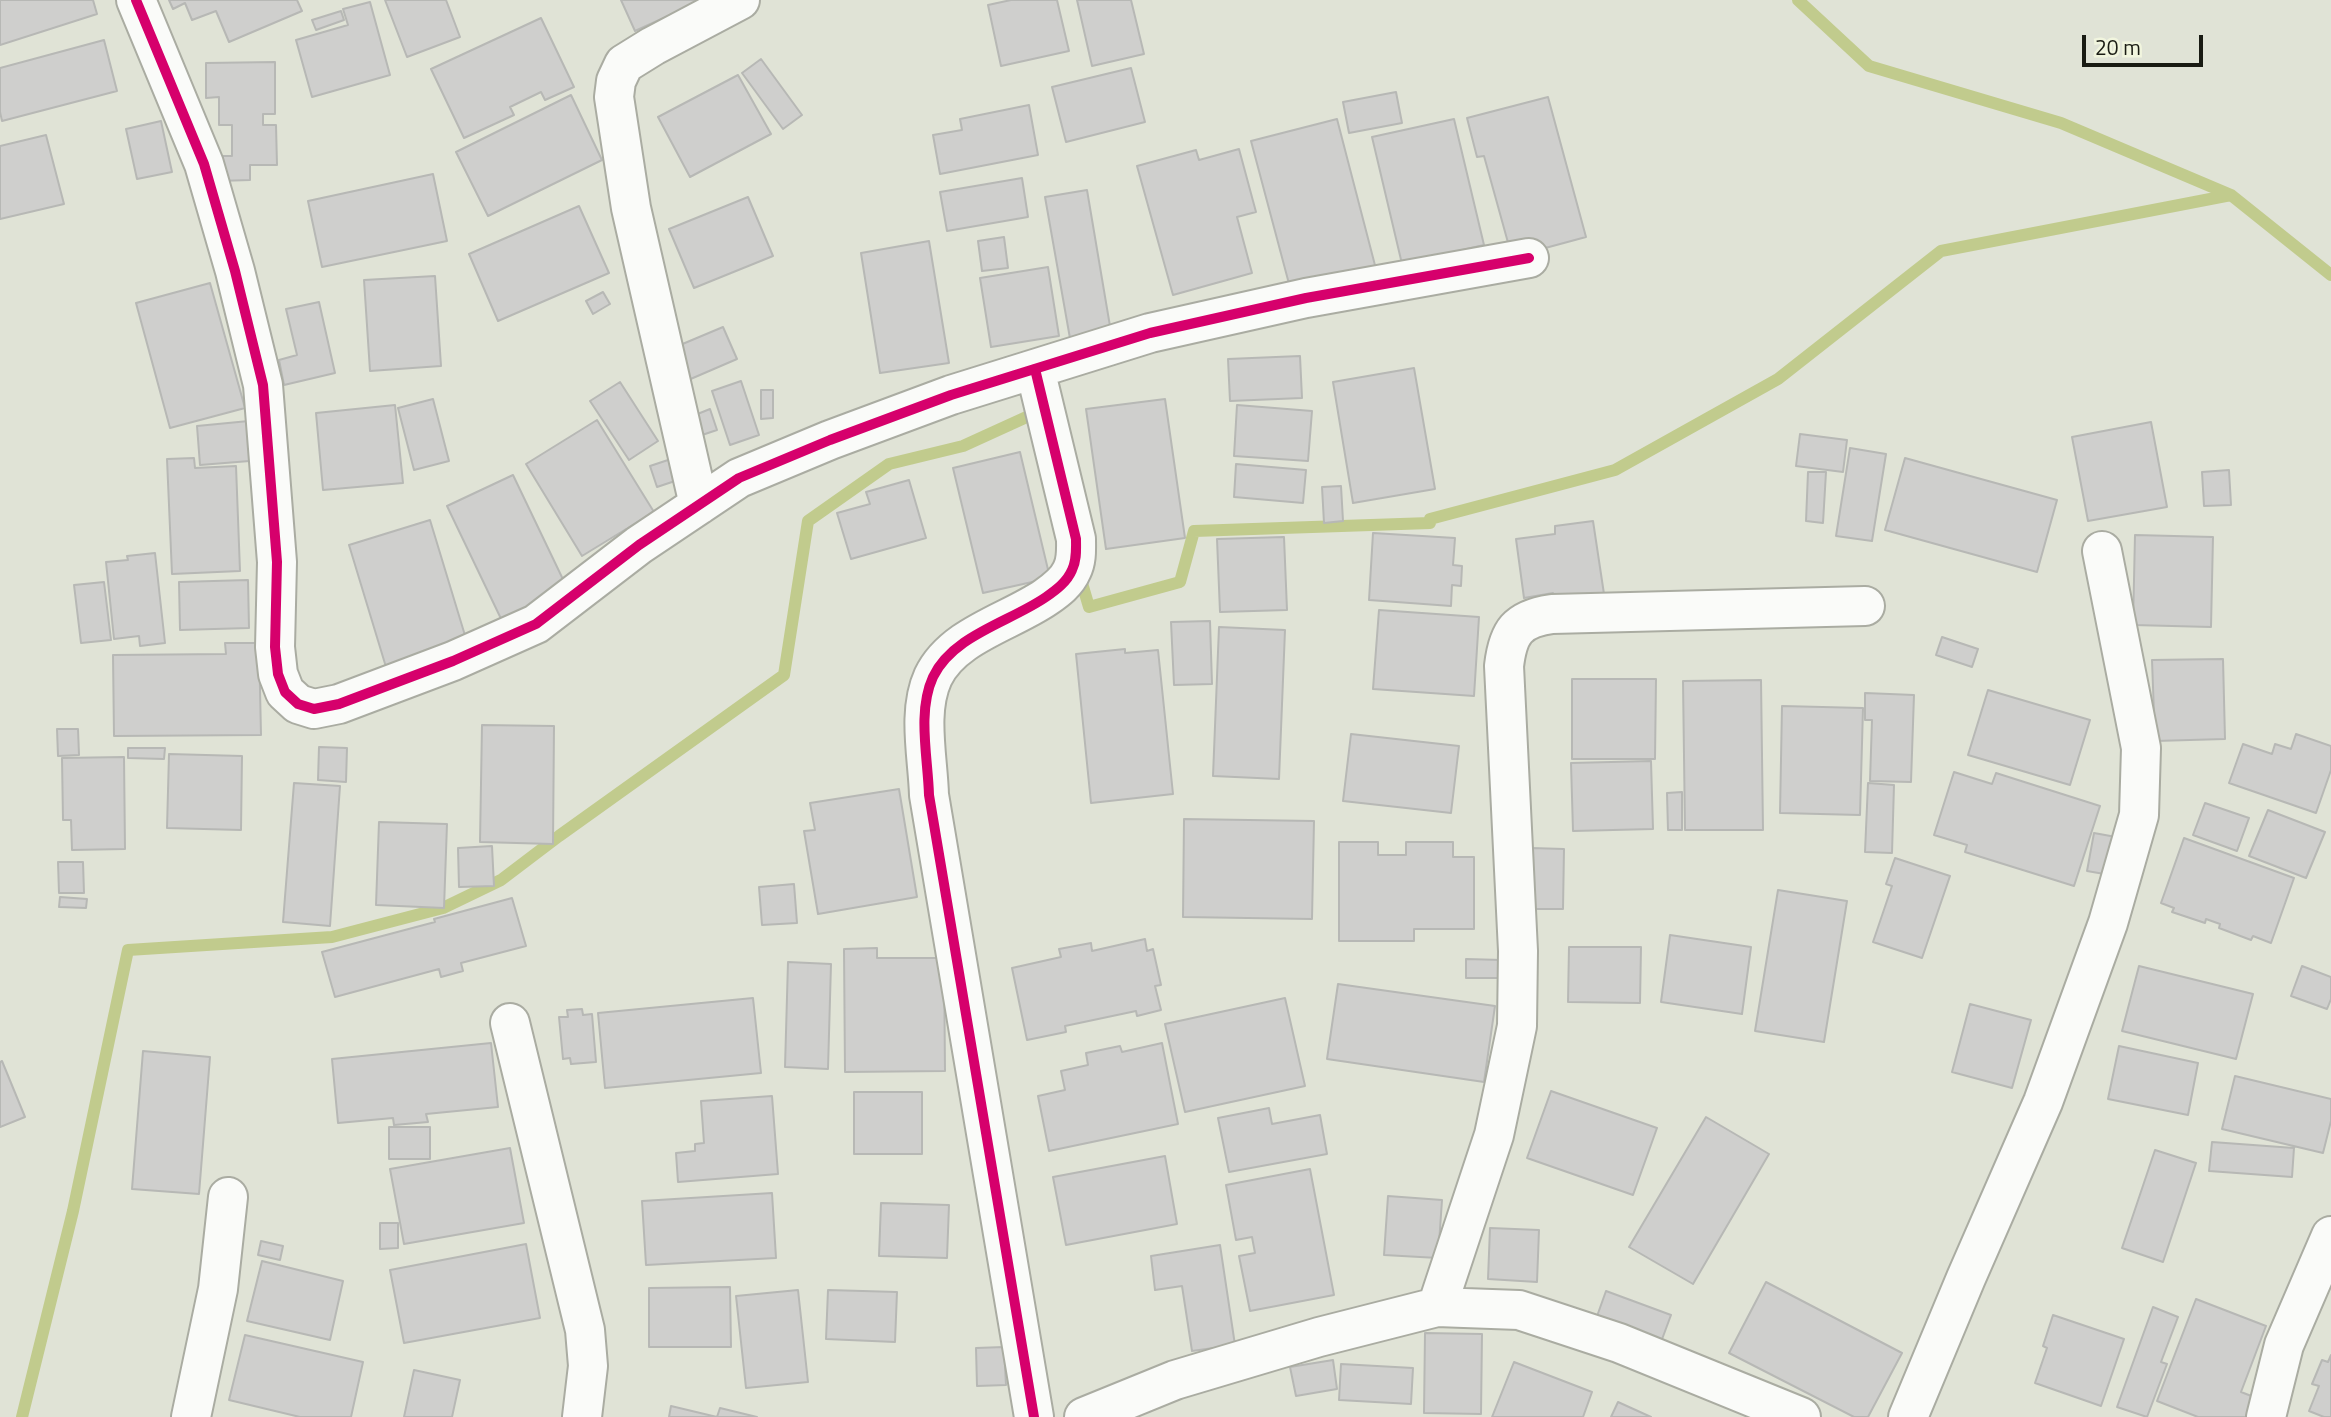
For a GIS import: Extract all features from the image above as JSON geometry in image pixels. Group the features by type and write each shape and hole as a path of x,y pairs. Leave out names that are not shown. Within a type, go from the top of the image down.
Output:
{"street":[{"path":"136,0 204,164 235,271 263,385 277,562 275,647 278,674 285,692 298,704 314,709 339,704 453,661 536,624 639,545 739,478 830,440 951,395 1150,333 1306,298 1529,258"},
{"path":"699,505 631,208 614,97 616,82 624,64 740,0"},
{"path":"1034,1417 929,795 925,706 933,677 949,654 982,632 1027,610 1061,587 1072,572 1076,538 1035,369"},
{"path":"1908,1417 2043,1102 2108,923 2139,815 2141,748 2102,551"},
{"path":"1437,1307 1494,1135 1517,1026 1518,951 1504,666 1507,644 1516,628 1533,617 1552,614 1864,606"},
{"path":"510,1024 585,1330 588,1366 582,1417"},
{"path":"191,1417 218,1289 228,1197"},
{"path":"2266,1417 2284,1345 2331,1237"},
{"path":"1084,1417 1175,1380 1319,1337 1437,1307 1519,1310 1619,1343 1801,1417"}],"building":[{"path":"0,0 93,0 97,14 0,45"},
{"path":"169,0 297,0 302,11 229,42 216,11 192,20 185,3 173,9"},
{"path":"385,0 446,0 460,37 407,57"},
{"path":"621,0 700,0 701,1 635,31"},
{"path":"1011,0 1057,0 1069,51 1001,66 988,5"},
{"path":"1077,0 1131,0 1144,54 1092,66"},
{"path":"370,2 390,75 312,97 296,40 348,25 343,9"},
{"path":"341,11 344,20 316,30 312,20"},
{"path":"541,18 574,87 545,100 541,92 510,107 514,115 464,138 431,69"},
{"path":"104,40 117,91 2,121 0,68"},
{"path":"761,59 802,115 783,129 742,73"},
{"path":"275,62 275,114 263,114 263,125 276,125 277,165 250,165 250,180 218,181 218,156 232,156 232,125 219,125 219,97 206,98 206,63"},
{"path":"1131,68 1145,122 1066,142 1052,87"},
{"path":"738,75 771,134 690,177 658,117"},
{"path":"1396,92 1402,123 1349,133 1343,102"},
{"path":"571,95 602,160 488,216 456,152"},
{"path":"1548,97 1586,237 1512,257 1484,156 1477,157 1467,118"},
{"path":"1029,105 1038,155 940,174 933,135 962,130 960,119"},
{"path":"1337,119 1377,273 1292,295 1251,141"},
{"path":"1454,119 1484,245 1402,264 1372,137"},
{"path":"161,121 172,172 137,179 126,129"},
{"path":"46,135 64,204 0,219 0,146"},
{"path":"1239,149 1256,212 1237,217 1252,273 1173,295 1137,166 1196,150 1199,160"},
{"path":"433,174 447,241 322,267 308,201"},
{"path":"1022,178 1028,217 947,231 940,192"},
{"path":"1087,190 1112,338 1071,344 1045,197"},
{"path":"748,197 773,256 694,288 669,229"},
{"path":"579,206 609,273 498,321 469,254"},
{"path":"1004,237 1008,268 982,271 978,241"},
{"path":"929,241 949,363 880,373 861,253"},
{"path":"1048,267 1059,336 991,347 980,278"},
{"path":"435,276 441,366 370,371 364,280"},
{"path":"210,283 245,408 170,428 136,303"},
{"path":"603,292 610,304 593,314 586,301"},
{"path":"319,302 335,373 284,385 279,360 297,355 286,309"},
{"path":"723,327 737,359 686,381 673,348"},
{"path":"1300,356 1302,398 1230,401 1228,359"},
{"path":"1414,368 1435,489 1353,503 1333,382"},
{"path":"741,381 759,435 730,445 712,391"},
{"path":"620,382 658,441 629,460 590,401"},
{"path":"761,390 773,390 773,418 761,419"},
{"path":"433,399 449,461 414,470 398,408"},
{"path":"1165,399 1185,538 1106,549 1086,409"},
{"path":"395,405 403,483 323,490 316,413"},
{"path":"1237,405 1312,411 1308,461 1234,456"},
{"path":"710,409 717,430 702,435 695,415"},
{"path":"259,420 262,460 200,465 197,426"},
{"path":"597,420 654,512 582,556 526,464"},
{"path":"2151,422 2167,507 2088,521 2072,437"},
{"path":"1800,434 1847,440 1843,472 1796,466"},
{"path":"1850,448 1886,454 1872,541 1836,536"},
{"path":"1020,452 1050,578 983,593 953,468"},
{"path":"194,458 195,468 236,466 240,571 172,574 167,459"},
{"path":"1905,458 2057,500 2037,572 1885,530"},
{"path":"671,459 678,480 657,487 650,466"},
{"path":"1236,464 1306,470 1303,503 1234,497"},
{"path":"2229,470 2231,505 2204,506 2202,472"},
{"path":"1808,472 1826,472 1823,523 1806,521"},
{"path":"513,475 570,594 504,625 447,506"},
{"path":"909,480 926,538 851,559 837,513 870,504 866,492"},
{"path":"1341,486 1343,521 1324,523 1322,487"},
{"path":"430,520 467,642 386,667 349,545"},
{"path":"1593,521 1604,594 1555,601 1553,593 1524,598 1516,539 1555,534 1555,526"},
{"path":"1373,533 1455,538 1453,565 1462,566 1461,586 1452,585 1451,606 1369,600"},
{"path":"2135,535 2213,537 2211,627 2133,625"},
{"path":"1284,537 1287,610 1220,612 1217,539"},
{"path":"155,553 165,643 140,646 139,636 114,639 106,562 128,560 127,556"},
{"path":"248,580 249,628 180,630 179,582"},
{"path":"104,582 111,640 81,643 74,585"},
{"path":"1379,610 1479,617 1474,696 1373,689"},
{"path":"1210,621 1212,684 1174,685 1171,622"},
{"path":"1219,627 1285,630 1279,779 1213,776"},
{"path":"1942,637 1978,649 1972,667 1936,655"},
{"path":"225,643 259,643 261,735 114,736 113,655 226,654"},
{"path":"1125,649 1125,653 1158,650 1173,794 1091,803 1076,654"},
{"path":"2223,659 2225,739 2155,741 2152,660"},
{"path":"1572,679 1656,679 1655,759 1572,759"},
{"path":"1761,680 1763,830 1685,830 1683,681"},
{"path":"1988,690 2090,720 2070,785 1968,755"},
{"path":"1865,693 1914,695 1911,782 1870,781 1872,720 1865,720"},
{"path":"1782,706 1863,708 1860,815 1780,813"},
{"path":"482,725 554,726 553,844 480,842"},
{"path":"57,729 78,729 79,755 58,756"},
{"path":"1351,734 1459,746 1451,813 1343,801"},
{"path":"2296,734 2331,746 2331,770 2316,813 2229,783 2243,744 2272,754 2275,744 2291,749"},
{"path":"319,747 347,748 346,782 318,780"},
{"path":"128,748 165,748 164,759 128,758"},
{"path":"169,754 242,756 241,830 167,828"},
{"path":"124,757 125,849 72,850 71,820 63,820 62,758"},
{"path":"1651,761 1653,829 1573,831 1571,763"},
{"path":"1954,772 1992,784 1996,773 2100,806 2074,886 1965,852 1967,845 1934,835"},
{"path":"294,783 340,786 330,926 283,922"},
{"path":"1868,783 1894,785 1892,853 1865,852"},
{"path":"899,789 917,897 818,914 804,831 815,830 810,803"},
{"path":"1682,792 1682,830 1668,830 1667,793"},
{"path":"2205,803 2249,818 2237,851 2193,835"},
{"path":"2268,810 2325,832 2306,878 2249,856"},
{"path":"1184,819 1314,821 1312,919 1183,917"},
{"path":"379,822 447,824 444,908 376,905"},
{"path":"2094,833 2116,837 2110,875 2087,871"},
{"path":"2184,838 2294,878 2271,943 2253,936 2251,940 2219,928 2220,924 2206,919 2205,923 2172,912 2174,908 2161,903"},
{"path":"1339,842 1378,842 1378,855 1406,855 1406,842 1453,842 1453,857 1474,857 1474,929 1414,929 1414,941 1339,941"},
{"path":"492,846 494,886 459,887 458,848"},
{"path":"1531,848 1564,849 1563,909 1530,909"},
{"path":"1895,858 1950,876 1922,958 1873,942 1892,886 1886,884"},
{"path":"58,862 83,862 84,893 59,893"},
{"path":"794,884 797,923 762,925 759,887"},
{"path":"1778,890 1847,901 1824,1042 1755,1031"},
{"path":"60,897 87,899 86,908 59,907"},
{"path":"512,898 526,946 461,963 463,971 441,977 439,969 335,997 322,952"},
{"path":"1670,935 1751,947 1742,1014 1661,1002"},
{"path":"1145,939 1147,951 1153,949 1161,985 1155,986 1161,1010 1137,1016 1136,1011 1065,1026 1066,1032 1027,1040 1012,968 1061,957 1059,949 1091,943 1092,951"},
{"path":"1569,947 1641,947 1640,1003 1568,1002"},
{"path":"877,948 877,958 944,958 945,1071 845,1072 844,949"},
{"path":"1466,959 1502,960 1502,978 1466,978"},
{"path":"788,962 831,964 828,1069 785,1067"},
{"path":"2139,966 2253,994 2236,1059 2122,1031"},
{"path":"2302,966 2331,977 2331,999 2327,1009 2291,996"},
{"path":"1338,984 1495,1006 1484,1082 1327,1059"},
{"path":"753,998 761,1073 605,1088 598,1013"},
{"path":"1285,998 1305,1086 1185,1112 1165,1024"},
{"path":"1970,1004 2031,1020 2012,1088 1952,1072"},
{"path":"582,1009 583,1015 592,1014 596,1062 571,1064 570,1058 563,1059 559,1017 568,1017 567,1010"},
{"path":"491,1043 498,1107 426,1114 428,1122 394,1125 393,1118 338,1123 332,1059"},
{"path":"1162,1043 1178,1124 1049,1151 1038,1096 1065,1090 1061,1071 1088,1065 1086,1053 1120,1046 1122,1052"},
{"path":"2119,1046 2198,1063 2188,1115 2108,1099"},
{"path":"143,1051 210,1057 199,1194 132,1189"},
{"path":"2,1061 25,1117 0,1127 0,1062"},
{"path":"2235,1076 2331,1099 2331,1121 2323,1153 2222,1129"},
{"path":"1551,1091 1657,1128 1633,1195 1527,1158"},
{"path":"854,1092 922,1092 922,1154 854,1154"},
{"path":"772,1096 778,1174 678,1182 676,1153 695,1151 695,1144 704,1143 701,1101"},
{"path":"1269,1108 1272,1124 1320,1115 1327,1154 1229,1172 1218,1118"},
{"path":"1706,1117 1769,1154 1693,1284 1629,1247"},
{"path":"389,1127 430,1127 430,1159 389,1159"},
{"path":"2212,1142 2294,1148 2292,1177 2209,1171"},
{"path":"510,1148 524,1223 404,1244 390,1169"},
{"path":"2155,1150 2196,1163 2163,1262 2122,1248"},
{"path":"1165,1156 1177,1224 1066,1245 1053,1177"},
{"path":"1310,1169 1334,1295 1250,1311 1239,1256 1255,1253 1252,1237 1236,1240 1226,1185"},
{"path":"772,1193 776,1258 646,1265 642,1201"},
{"path":"1388,1196 1442,1200 1438,1258 1384,1255"},
{"path":"881,1203 949,1205 947,1258 879,1256"},
{"path":"380,1223 398,1223 398,1248 380,1249"},
{"path":"1490,1228 1539,1230 1537,1282 1488,1279"},
{"path":"261,1241 283,1246 280,1260 258,1255"},
{"path":"526,1244 540,1318 404,1343 390,1270"},
{"path":"1220,1245 1235,1345 1192,1351 1182,1286 1155,1290 1151,1256"},
{"path":"262,1261 343,1281 330,1340 247,1321"},
{"path":"1766,1282 1902,1353 1868,1417 1854,1417 1729,1353"},
{"path":"730,1287 731,1347 649,1347 649,1288"},
{"path":"798,1290 808,1382 746,1388 736,1296"},
{"path":"828,1290 897,1292 895,1342 826,1339"},
{"path":"1606,1291 1671,1315 1661,1342 1596,1319"},
{"path":"2196,1299 2266,1326 2241,1392 2254,1397 2246,1417 2198,1417 2157,1401"},
{"path":"2153,1307 2178,1317 2161,1362 2167,1364 2147,1417 2117,1407"},
{"path":"2053,1315 2124,1339 2101,1406 2035,1383 2047,1348 2043,1346"},
{"path":"1425,1333 1482,1334 1481,1414 1424,1413"},
{"path":"245,1335 363,1362 351,1417 300,1417 229,1400"},
{"path":"1004,1347 1006,1385 977,1386 976,1348"},
{"path":"2331,1355 2331,1417 2324,1417 2309,1411 2319,1386 2312,1384 2322,1360 2328,1362"},
{"path":"1333,1360 1337,1389 1296,1396 1290,1367"},
{"path":"1514,1362 1592,1392 1583,1417 1492,1417"},
{"path":"1341,1364 1413,1368 1411,1404 1339,1400"},
{"path":"414,1370 460,1380 452,1417 404,1417"},
{"path":"1618,1402 1651,1417 1611,1417"},
{"path":"671,1406 717,1417 669,1417"},
{"path":"720,1408 757,1417 717,1417"}],"waterway":[{"path":"1798,0 1869,66 2061,123 2231,195 2331,275"},
{"path":"1079,573 1089,607 1180,582 1194,531 1430,523 1430,519 1615,470 1778,379 1941,251 2231,195"},
{"path":"22,1417 73,1211 128,950 332,937 443,908 501,880 784,675 808,521 889,464 963,446 1031,415 1034,425"}],"cycle path":[{"path":"136,0 204,164 235,271 263,385 277,562 275,647 278,674 285,692 298,704 314,709 339,704 453,661 536,624 639,545 739,478 830,440 951,395 1150,333 1306,298 1529,258"},
{"path":"1034,1417 929,795 924,720 933,677 954,650 1050,594 1064,582 1074,566 1076,539 1035,369"}]}
